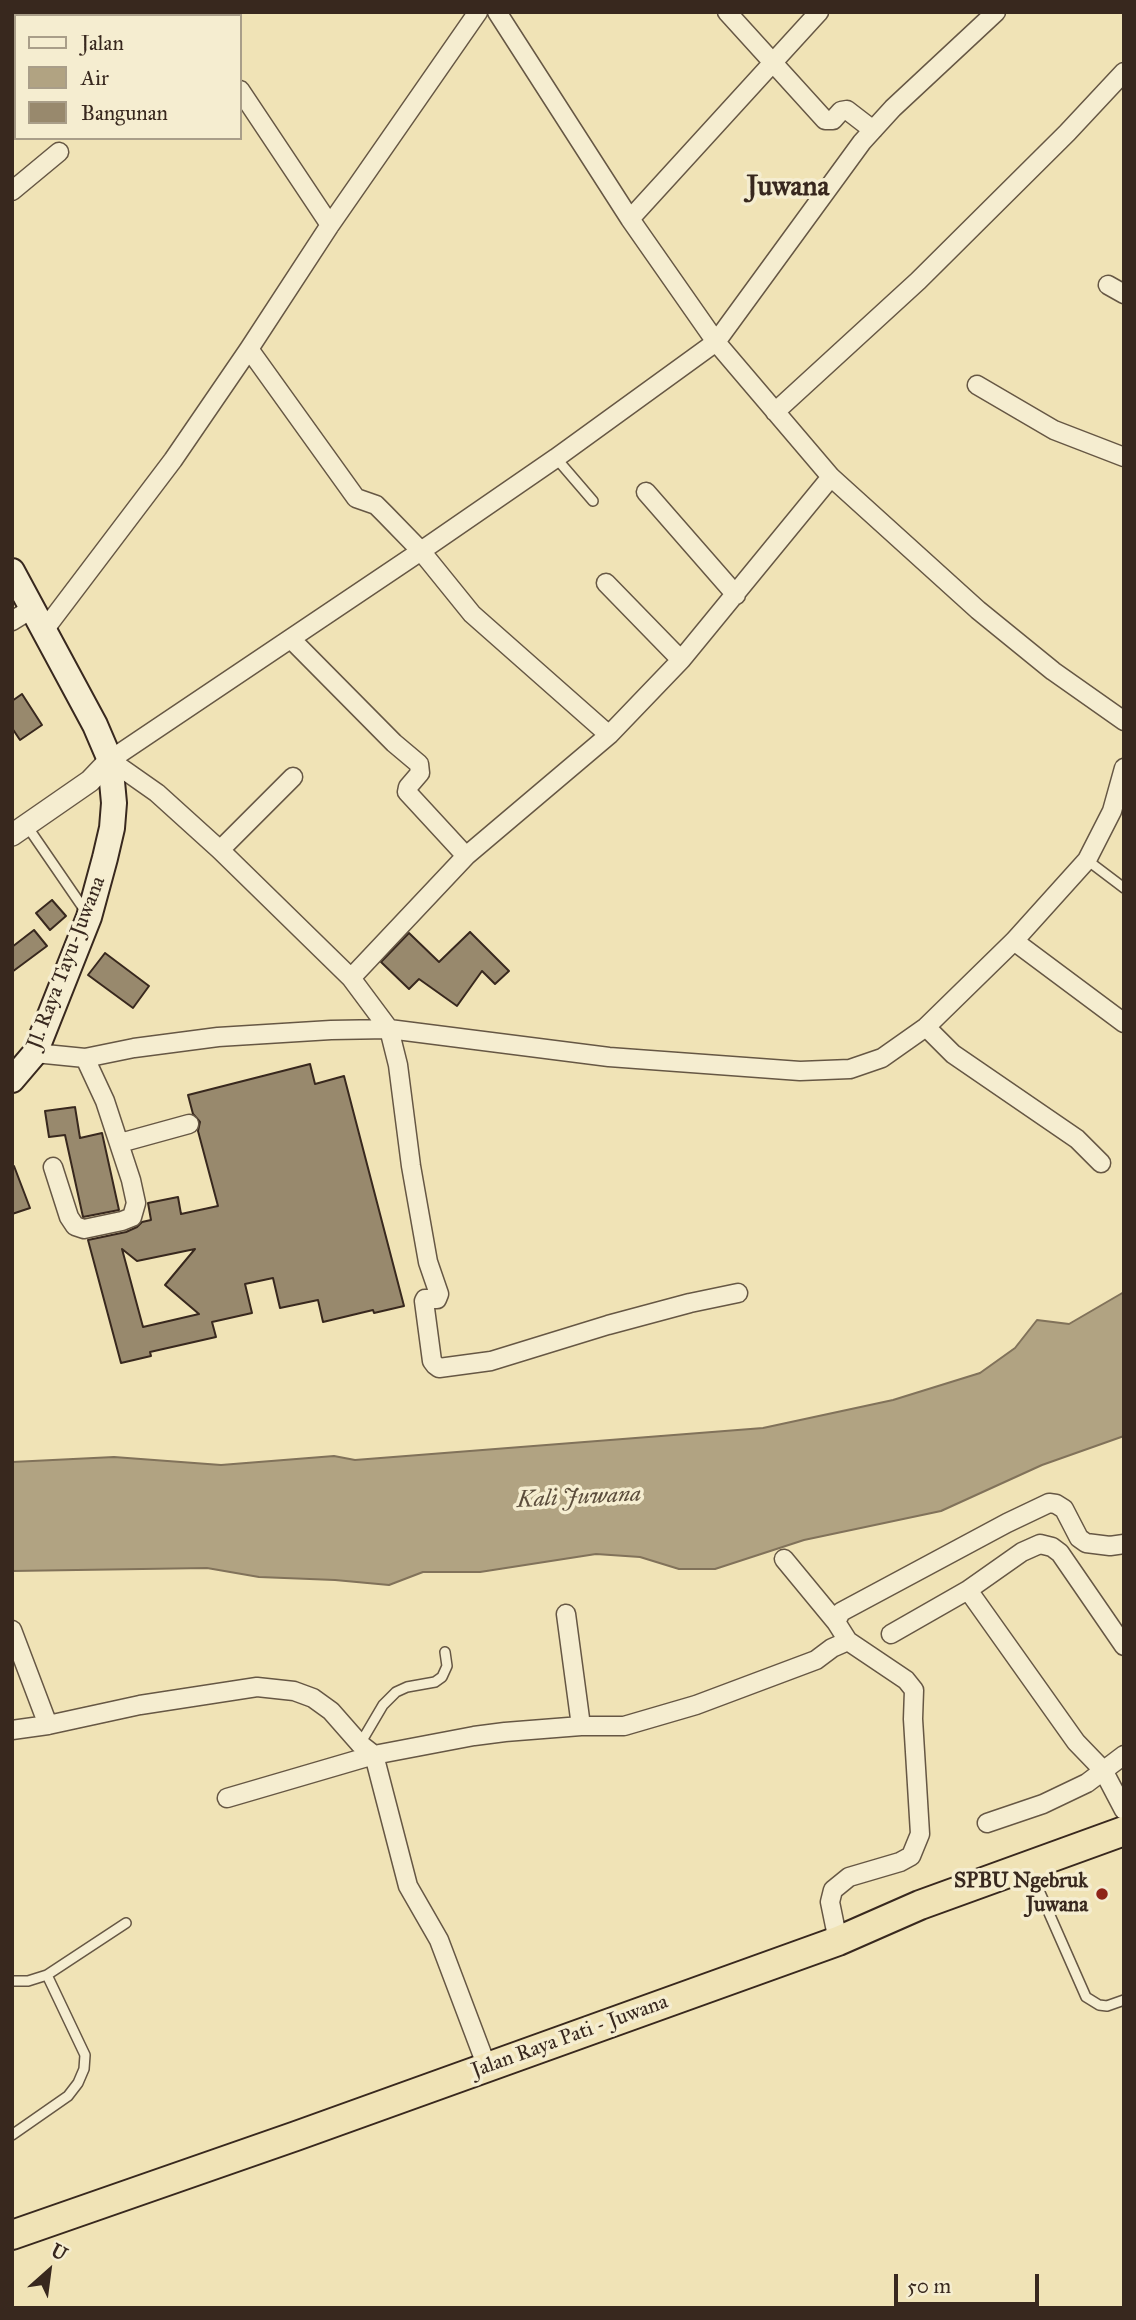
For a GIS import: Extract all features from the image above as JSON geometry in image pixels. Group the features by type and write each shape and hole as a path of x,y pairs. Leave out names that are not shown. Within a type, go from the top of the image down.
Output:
{"highway":[{"name":"Jalan Raya Pati - Juwana","path":"12,2235 838,1941 920,1905 1124,1831"}],"main road":[{"name":"Jl. Raya Tayu-Juwana","path":"12,571 30,619 95,725 110,760 114,803 112,828 89,917 35,1053 12,1080"}],"street":[{"path":"30,619 173,460 330,225 478,12"},
{"path":"497,12 630,219 716,342 831,477 978,610 1053,671 1124,721"},
{"path":"727,12 825,120 833,120 841,111 847,110 873,130"},
{"path":"630,219 819,12"},
{"path":"19,830 90,781 110,760 421,551 716,342 862,142 893,108 996,12"},
{"path":"775,412 918,281 1124,72"},
{"path":"242,93 330,225"},
{"path":"12,191 60,152"},
{"path":"249,349 356,498 376,505 421,551 472,614 609,735"},
{"path":"977,385 1054,430 1124,457"},
{"path":"351,978 466,856 609,735 681,660 831,477"},
{"path":"646,492 736,595"},
{"path":"606,583 681,660"},
{"path":"291,639 394,743 419,764 420,773 407,792 466,856"},
{"path":"110,760 157,793 220,850 351,978 389,1029 398,1065 411,1166 428,1262 439,1294 437,1299 425,1299 423,1307 435,1365 439,1368 491,1361 608,1325 738,1293"},
{"path":"35,1053 85,1058 134,1048 218,1037 389,1029 609,1057 800,1071 850,1069 882,1058 926,1027 1014,941 1087,860 1112,811 1124,768"},
{"path":"220,850 293,777"},
{"path":"1014,941 1124,1023"},
{"path":"926,1027 953,1054 1077,1139 1101,1163"},
{"path":"53,1167 69,1217 75,1226 84,1229 132,1217 136,1203 120,1143 85,1058"},
{"path":"120,1143 189,1124"},
{"path":"836,1622 841,1612 855,1604 1049,1503 1063,1509 1079,1538 1086,1543 1110,1546 1124,1544"},
{"path":"891,1634 968,1590 1022,1552 1040,1544 1052,1547 1060,1553 1124,1646"},
{"path":"784,1559 836,1622 848,1641 905,1680 914,1690 913,1719 920,1834 911,1856 900,1862 849,1877 833,1890 830,1902 838,1941"},
{"path":"968,1590 1076,1742 1103,1770 1124,1810"},
{"path":"566,1614 581,1726"},
{"path":"12,1630 48,1725"},
{"path":"227,1798 367,1749 581,1726 624,1726 696,1705 806,1665 848,1641"},
{"path":"12,1730 140,1705 257,1687 294,1691 313,1698 331,1711 367,1749 408,1885 439,1940 487,2067"},
{"path":"987,1823 1043,1804 1087,1783 1124,1755"}],"lane":[{"path":"556,457 593,500"},
{"path":"19,830 89,917"},
{"path":"1087,860 1124,888"},
{"path":"367,1749 383,1705 396,1692 442,1678 447,1667 445,1652"},
{"path":"1028,1866 1086,1997 1107,2006 1124,2000"},
{"path":"12,1981 28,1981 47,1975 126,1923"},
{"path":"12,2136 68,2096 84,2069 85,2055 47,1975"}],"water":[{"name":"Kali Juwana","path":"1124,1292 1124,1436 1042,1465 941,1511 804,1540 715,1569 679,1569 640,1557 596,1554 480,1572 423,1572 389,1585 259,1577 207,1568 12,1571 12,1462 114,1457 221,1465 334,1456 355,1460 763,1428 893,1400 980,1373 1015,1348 1037,1320 1069,1324"}],"building":[{"path":"22,694 42,725 20,740 12,728 12,701"},
{"path":"52,900 66,916 50,930 36,913"},
{"path":"34,930 47,946 12,972 12,947"},
{"path":"470,932 509,971 495,984 482,971 457,1006 419,979 409,989 381,962 409,933 439,962"},
{"path":"105,953 149,986 133,1008 88,975"},
{"path":"310,1064 315,1084 344,1076 404,1306 323,1322 318,1300 280,1308 273,1278 245,1284 252,1313 212,1322 216,1337 150,1352 151,1356 121,1363 88,1240 126,1232 151,1220 148,1203 178,1197 181,1214 218,1206 198,1131 200,1122 193,1114 188,1095","holes":["122,1249 137,1261 195,1249 165,1285 199,1314 143,1327"]},
{"path":"75,1107 80,1138 102,1133 119,1210 83,1217 65,1135 49,1137 45,1111"},
{"path":"12,1166 30,1208 12,1214"}],"place":[{"name":"SPBU Ngebruk Juwana","path":"1102,1894"}],"district":[{"name":"Juwana","path":"788,188"}]}
